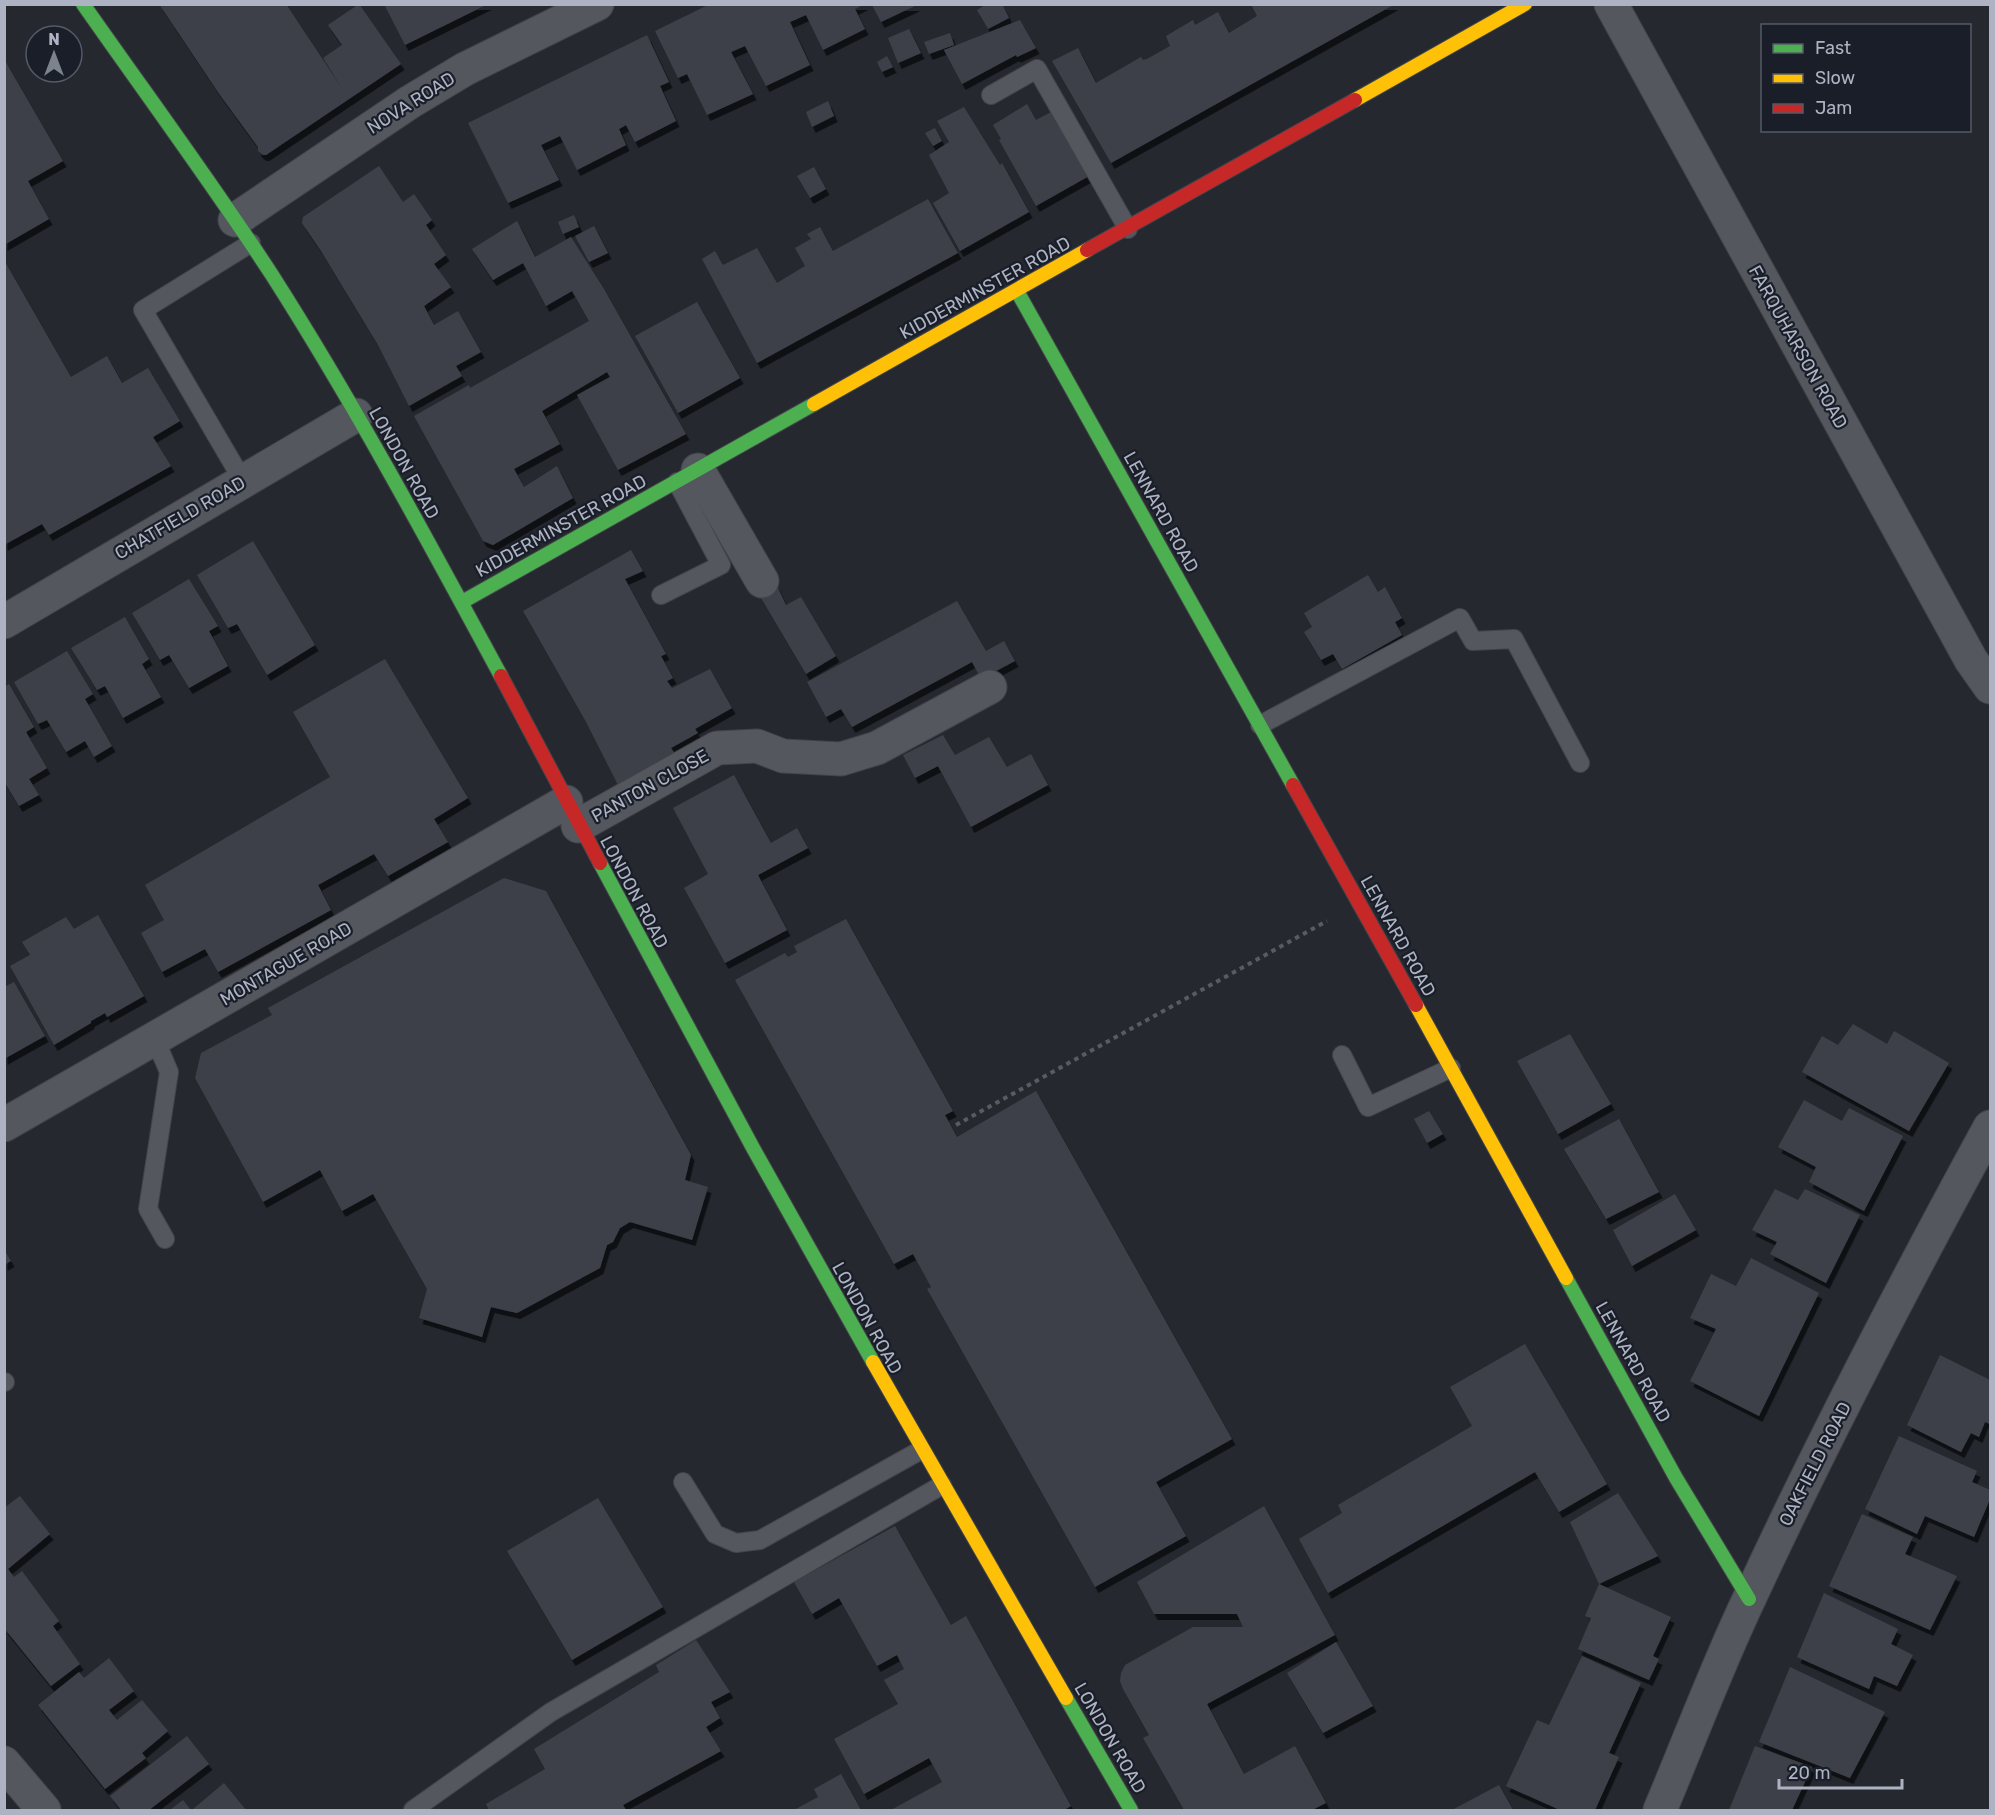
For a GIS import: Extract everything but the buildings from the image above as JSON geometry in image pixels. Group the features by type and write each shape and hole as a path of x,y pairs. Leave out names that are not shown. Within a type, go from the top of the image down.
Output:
{"street":[{"name":"LONDON ROAD","path":"83,4 243,232 356,415 462,602 572,814 837,1300 921,1450 1131,1810"},
{"name":"NOVA ROAD","path":"243,232 410,102 465,69 597,4"},
{"name":"KIDDERMINSTER ROAD","path":"462,602 1525,4"},
{"name":"FARQUHARSON ROAD","path":"1611,4 1971,660 1990,687"},
{"name":"LENNARD ROAD","path":"1017,291 1451,1068 1676,1478 1749,1599"},
{"name":"CHATFIELD ROAD","path":"4,622 356,415"},
{"path":"687,476 762,582"},
{"name":"PANTON CLOSE","path":"572,814 717,748 757,746 783,756 841,759 877,748 990,687"},
{"name":"MONTAGUE ROAD","path":"4,1125 155,1039 572,814"},
{"name":"OAKFIELD ROAD","path":"1660,1810 1749,1599 1800,1493 1928,1242 1990,1127"},
{"path":"4,1763 35,1807"}],"lane":[{"path":"991,95 1037,69 1128,229"},
{"path":"243,232 142,310 243,481"},
{"path":"661,595 721,565 687,476"},
{"path":"1260,725 1460,618 1473,641 1514,639 1580,763"},
{"path":"155,1039 169,1072 148,1209 165,1239"},
{"path":"1342,1055 1368,1107 1451,1068"},
{"path":"683,1482 715,1534 736,1543 760,1540 921,1450"},
{"path":"413,1810 551,1712 942,1485"}],"path":[{"path":"956,1125 1359,904"}],"traffic: fast":[{"path":"83,4 226,206 303,324 390,474 501,676"},
{"path":"1017,291 1293,785"},
{"path":"462,602 814,404"},
{"path":"600,863 753,1148 873,1362"},
{"path":"1566,1278 1676,1478 1749,1599"},
{"path":"1066,1698 1131,1810"}],"traffic: slow":[{"path":"1355,100 1525,4"},
{"path":"814,404 1087,250"},
{"path":"1416,1005 1566,1278"},
{"path":"873,1362 1066,1698"}],"traffic: jam":[{"path":"1087,250 1355,100"},
{"path":"501,676 600,863"},
{"path":"1293,785 1416,1005"}]}
